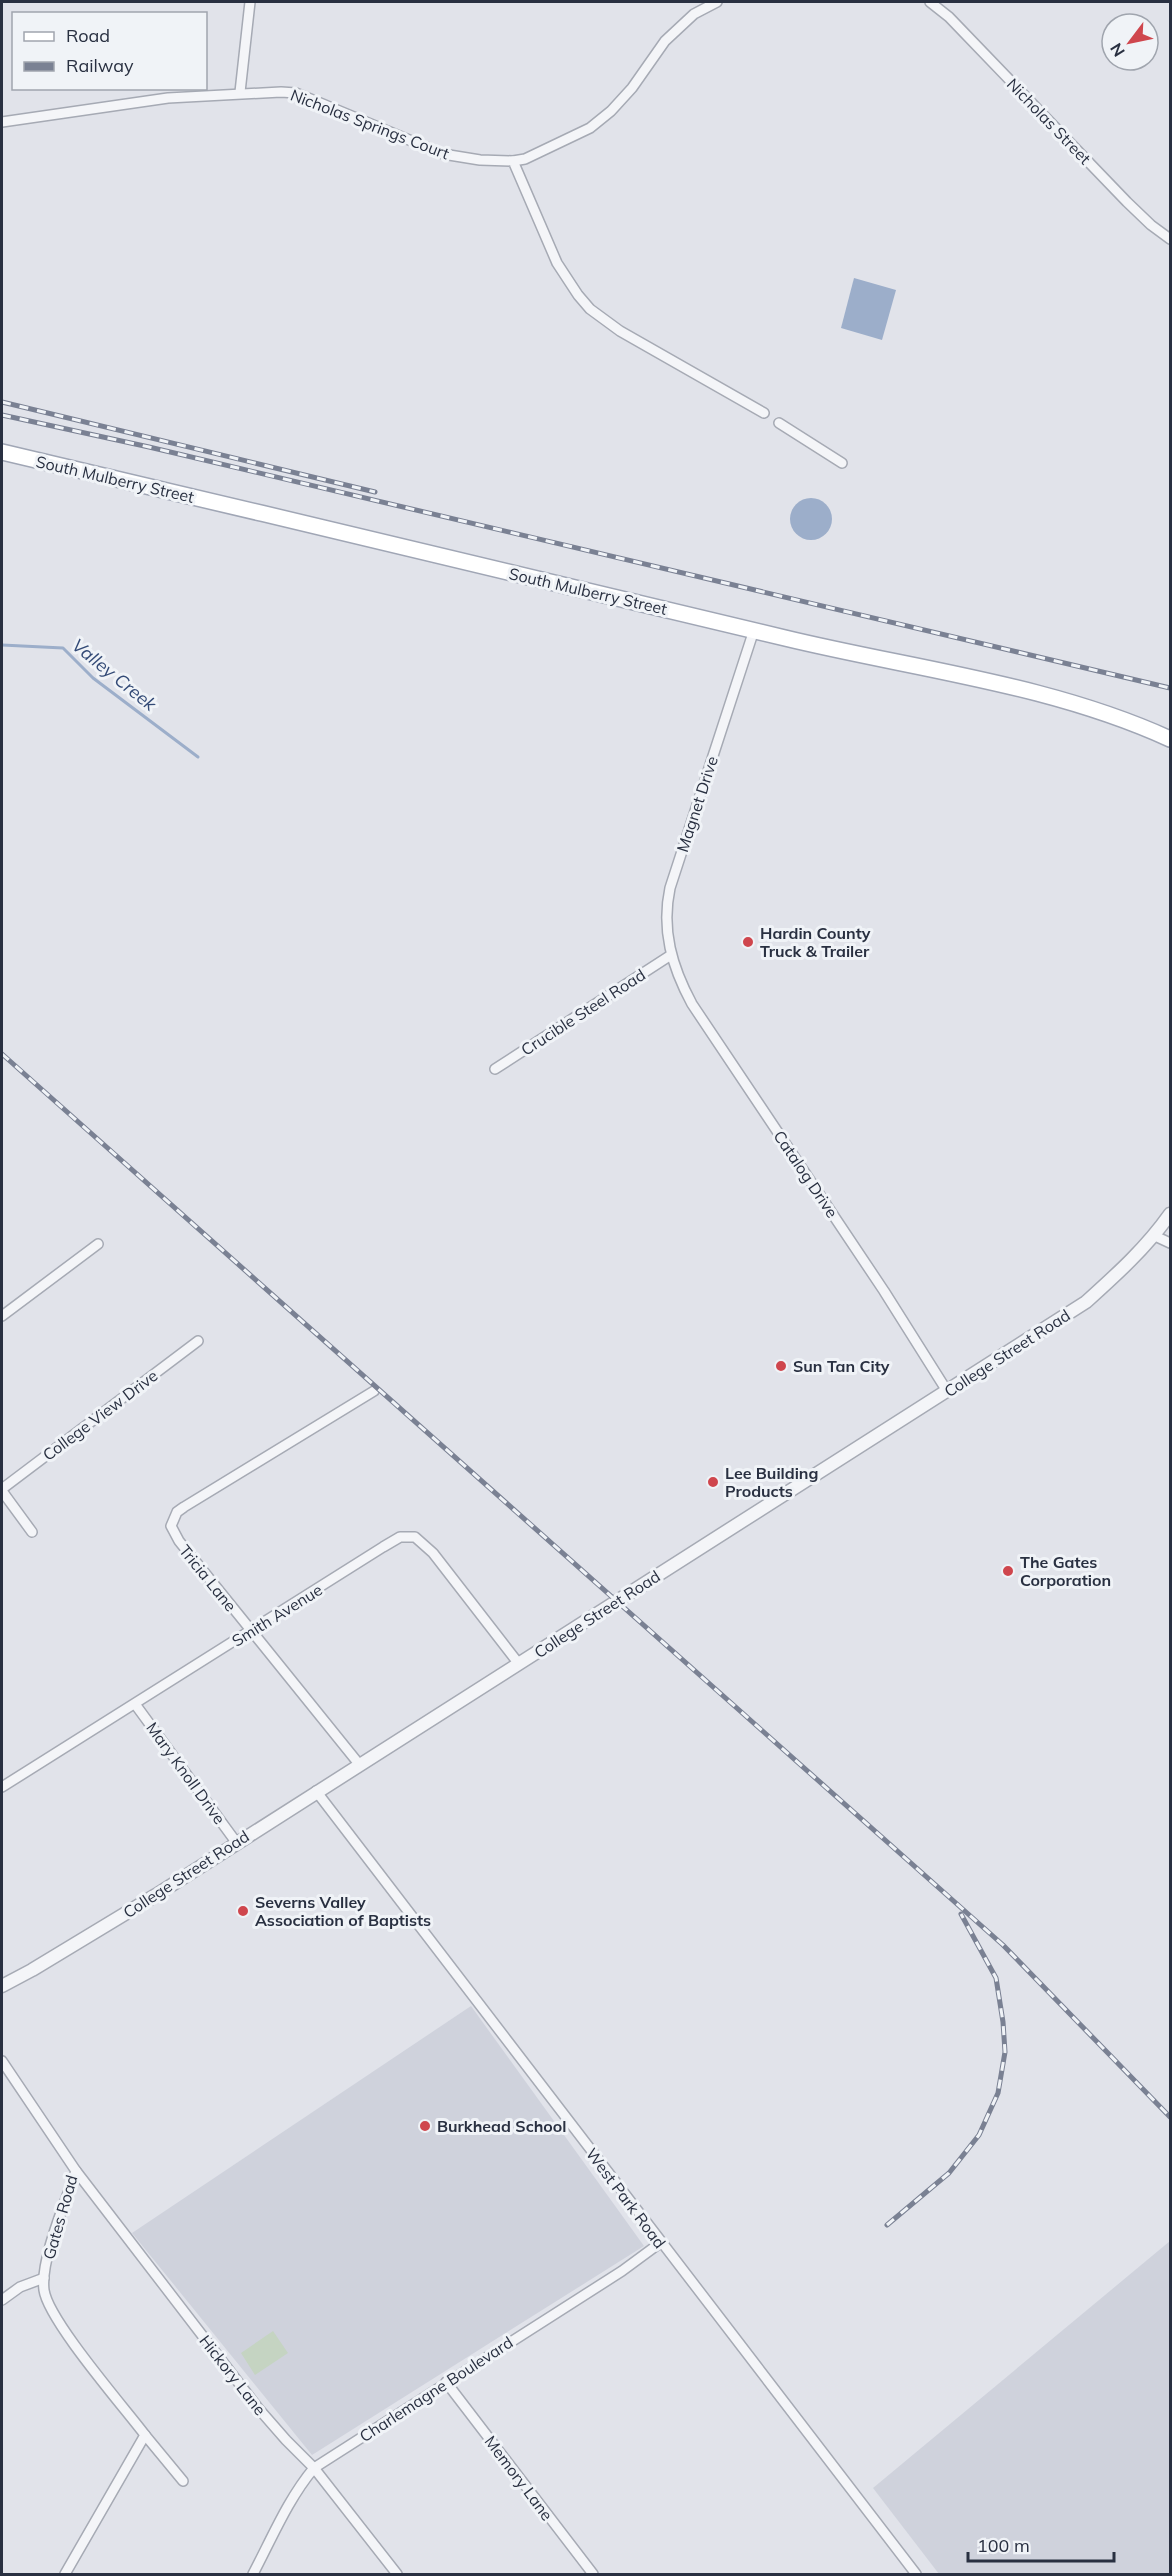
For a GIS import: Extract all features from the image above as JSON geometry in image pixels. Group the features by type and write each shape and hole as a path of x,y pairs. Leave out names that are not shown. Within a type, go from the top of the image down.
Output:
{"main road":[{"name":"South Mulberry Street","path":"2,452 754,630 1039,694 1102,712 1170,739"}],"street":[{"path":"240,93 250,2"},
{"path":"717,2 694,14 665,41 632,88 612,111 590,128 525,159 513,160 558,263 578,295 590,309 620,331 764,413"},
{"name":"Nicholas Street","path":"930,2 949,17 1127,202 1170,239"},
{"name":"Nicholas Springs Court","path":"2,122 159,99 240,93 296,93 443,154 480,160 513,160"},
{"path":"779,423 842,463"},
{"name":"Magnet Drive","path":"671,955 666,927 670,888 754,630"},
{"name":"Crucible Steel Road","path":"495,1069 671,955"},
{"name":"Catalog Drive","path":"671,955 675,970 692,1004 871,1272 947,1391"},
{"name":"College Street Road","path":"2,1986 42,1965 1086,1302 1129,1264 1155,1236 1170,1214"},
{"path":"1155,1236 1170,1243"},
{"path":"2,1316 98,1244"},
{"name":"College View Drive","path":"2,1490 198,1341"},
{"name":"Tricia Lane","path":"359,1764 178,1541 171,1526 172,1519 184,1507 374,1391"},
{"path":"2,1490 32,1532"},
{"name":"Smith Avenue","path":"2,1787 383,1547 409,1535 421,1541 433,1553 519,1664"},
{"name":"Mary Knoll Drive","path":"135,1704 236,1842"},
{"name":"West Park Road","path":"316,1791 660,2243 916,2574"},
{"name":"Gates Road","path":"2,2061 76,2171 46,2265 44,2290 52,2312 145,2435 183,2481"},
{"name":"Hickory Lane","path":"76,2171 258,2409 314,2468 397,2574"},
{"name":"Charlemagne Boulevard","path":"254,2574 286,2511 314,2468 622,2271 660,2243"},
{"path":"2,2300 20,2288 44,2278"},
{"name":"Memory Lane","path":"446,2382 593,2574"},
{"path":"66,2574 145,2435"}],"shaded area":[{"name":"Burkhead School","path":"471,2006 644,2246 312,2455 132,2233"},
{"path":"1170,2241 1170,2574 939,2574 873,2488"}],"green space":[{"path":"273,2331 288,2353 255,2375 241,2353"}],"water":[{"path":"854,278 896,290 882,340 841,328"},
{"path":"811,498 819,499 826,504 831,511 831,527 826,534 819,539 811,540 803,539 796,534 791,527 790,519 791,511 796,504 803,499"}],"waterway":[{"name":"Valley Creek","path":"2,645 63,648 93,678 198,757"}],"railway":[{"path":"2,402 375,492"},
{"path":"2,415 149,447 1170,688"},
{"path":"2,1054 1003,1945 1170,2117"},
{"path":"887,2225 949,2173 979,2135 998,2093 1005,2052 996,1978 961,1914"}],"place":[{"name":"Hardin County Truck & Trailer","path":"748,942"},
{"name":"Sun Tan City","path":"781,1366"},
{"name":"Lee Building Products","path":"713,1482"},
{"name":"The Gates Corporation","path":"1008,1571"},
{"name":"Severns Valley Association of Baptists","path":"243,1911"},
{"name":"Burkhead School","path":"425,2126"}]}
